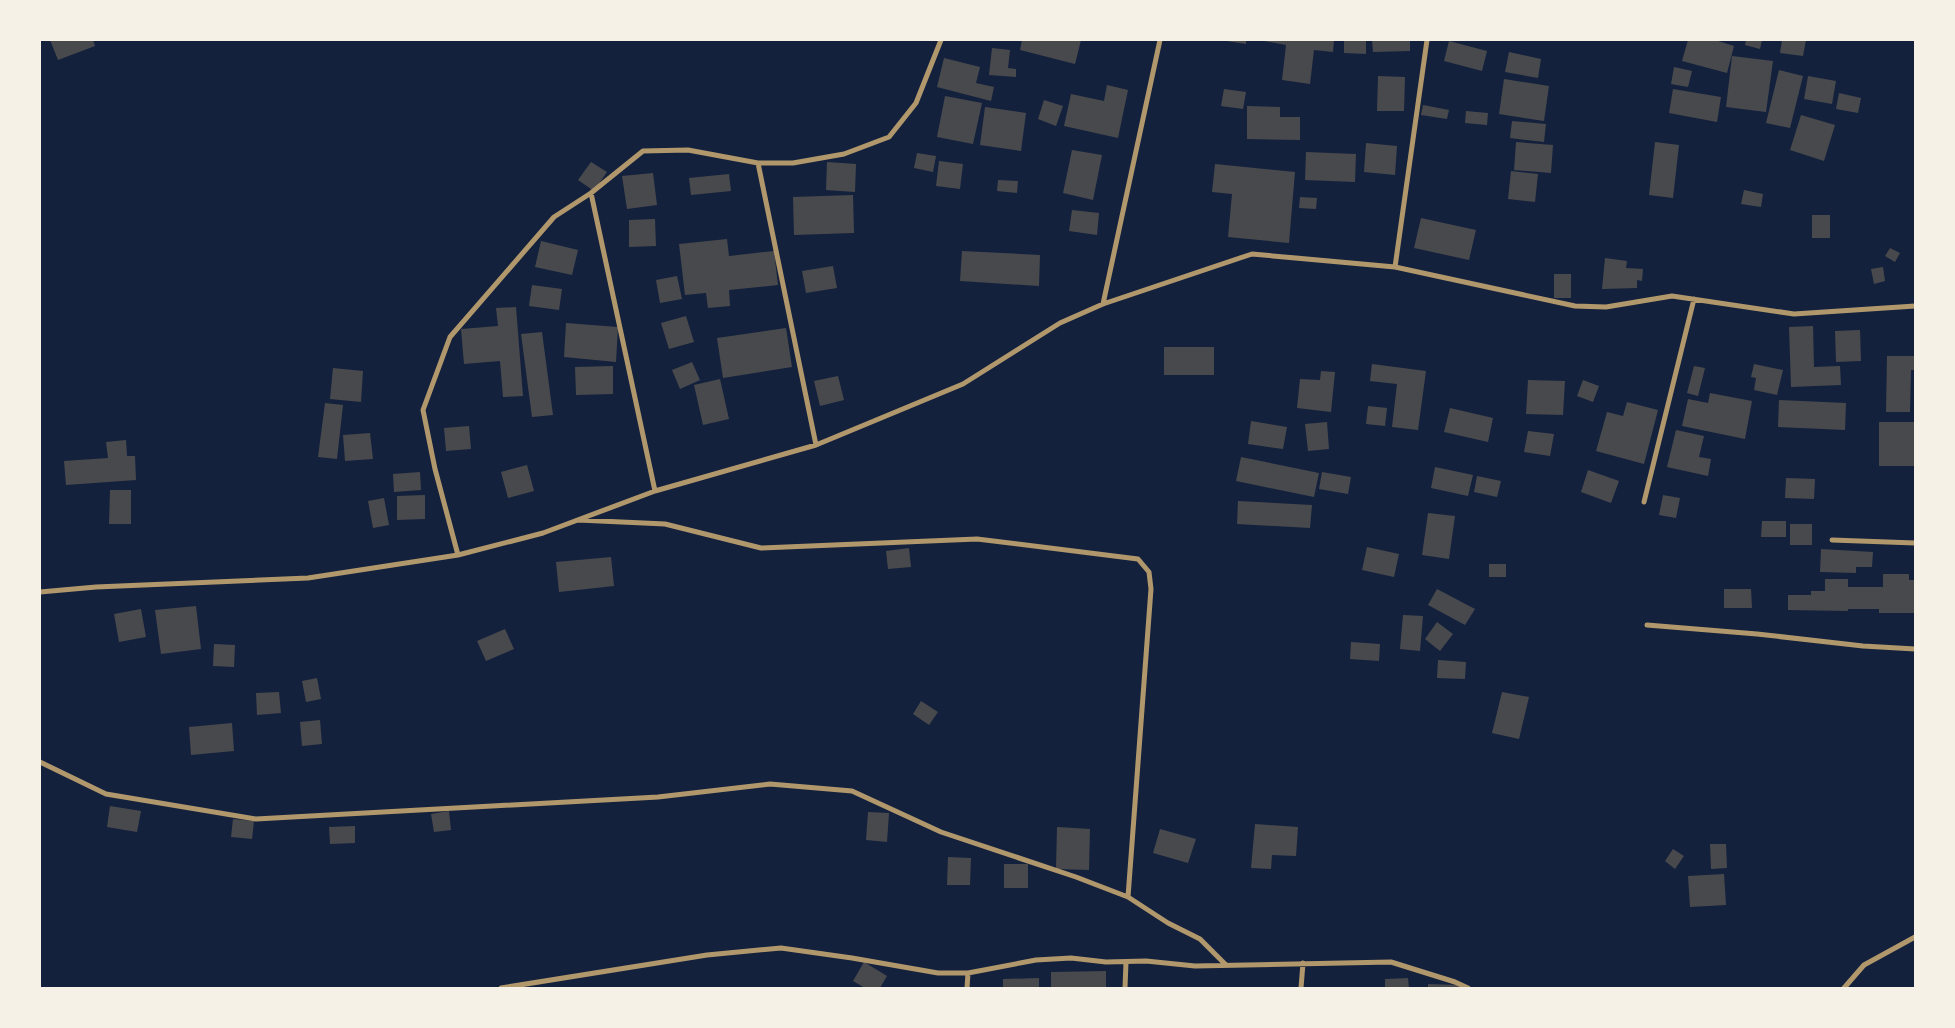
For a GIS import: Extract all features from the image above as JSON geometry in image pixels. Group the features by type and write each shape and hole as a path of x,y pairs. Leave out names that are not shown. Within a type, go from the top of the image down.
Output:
{"street":[{"path":"458,555 435,469 423,410 450,337 554,217 591,193 643,151 688,150 758,163 793,163 844,154 889,137 916,103 941,40"},
{"path":"1103,304 1160,40"},
{"path":"1395,267 1427,40"},
{"path":"758,163 816,445"},
{"path":"591,193 655,491"},
{"path":"40,592 308,578 458,555 542,533 655,491 816,445 963,384 1060,322 1103,304 1252,254 1395,267 1575,306 1606,307 1672,296 1794,314 1915,306"},
{"path":"1644,502 1694,299"},
{"path":"575,520 665,524 760,548 978,538 1138,559 1149,572 1151,589 1128,897"},
{"path":"1832,540 1915,543"},
{"path":"1647,625 1757,634 1863,646 1915,649"},
{"path":"40,762 106,794 256,819 658,797 770,784 852,791 941,832 1076,877 1128,897 1168,923 1200,939 1226,965"},
{"path":"1844,988 1864,965 1915,938"},
{"path":"501,988 707,955 781,948 938,973 968,973 1036,960 1071,958 1126,962 1146,961 1196,966 1391,962 1466,988"},
{"path":"1125,988 1126,962"},
{"path":"1301,988 1304,963"},
{"path":"967,988 968,973"}],"building":[{"path":"50,40 93,40 95,46 58,60"},
{"path":"1022,40 1081,40 1075,64 1020,50"},
{"path":"1220,40 1246,40 1246,44"},
{"path":"1259,40 1334,40 1333,52 1314,50 1310,84 1282,80 1286,45"},
{"path":"1344,40 1366,40 1366,54 1344,53"},
{"path":"1372,40 1410,40 1410,51 1373,52"},
{"path":"1688,40 1715,40 1734,46 1727,73 1682,61"},
{"path":"1746,40 1762,40 1760,49 1745,45"},
{"path":"1782,40 1806,40 1803,56 1780,53"},
{"path":"1449,41 1487,51 1482,71 1444,61"},
{"path":"992,48 1010,50 1008,68 1016,69 1016,77 989,75"},
{"path":"1509,52 1541,59 1538,78 1505,72"},
{"path":"1732,56 1773,61 1766,112 1726,107"},
{"path":"944,58 980,67 976,83 994,87 991,101 937,87"},
{"path":"1674,67 1692,71 1688,87 1671,84"},
{"path":"1779,70 1803,76 1790,128 1766,123"},
{"path":"1378,76 1405,77 1404,111 1377,111"},
{"path":"1808,76 1836,81 1832,104 1804,99"},
{"path":"1504,79 1549,86 1544,121 1499,114"},
{"path":"1107,85 1128,90 1118,138 1064,126 1071,94 1104,101"},
{"path":"1224,89 1246,92 1243,109 1221,106"},
{"path":"1673,89 1721,97 1717,122 1669,113"},
{"path":"1839,93 1861,98 1858,113 1836,109"},
{"path":"945,96 982,103 973,144 937,137"},
{"path":"1044,100 1063,106 1056,126 1038,119"},
{"path":"1423,105 1449,110 1447,119 1421,115"},
{"path":"1247,106 1280,107 1280,117 1300,117 1300,140 1247,139"},
{"path":"985,107 1026,113 1021,151 980,145"},
{"path":"1466,111 1488,113 1487,125 1465,123"},
{"path":"1801,115 1835,125 1824,161 1790,150"},
{"path":"1512,121 1546,124 1544,142 1510,138"},
{"path":"1516,142 1553,145 1551,173 1514,170"},
{"path":"1655,142 1679,145 1673,198 1649,195"},
{"path":"1366,143 1397,146 1395,175 1364,172"},
{"path":"1072,150 1102,155 1093,200 1063,193"},
{"path":"1306,152 1356,154 1355,182 1305,180"},
{"path":"917,153 936,156 933,172 914,168"},
{"path":"939,161 963,164 960,189 936,186"},
{"path":"591,162 607,172 594,191 578,180"},
{"path":"827,162 856,164 855,192 826,190"},
{"path":"1215,164 1295,172 1289,243 1228,237 1232,194 1212,192"},
{"path":"1511,171 1538,174 1535,202 1508,199"},
{"path":"653,173 657,205 627,209 622,176"},
{"path":"729,174 731,191 691,195 689,178"},
{"path":"998,180 1018,181 1017,193 997,191"},
{"path":"1744,190 1763,194 1761,207 1741,204"},
{"path":"853,195 854,233 794,235 793,197"},
{"path":"1300,197 1317,198 1316,209 1299,208"},
{"path":"1072,210 1099,213 1097,235 1069,231"},
{"path":"1812,215 1830,215 1830,238 1812,238"},
{"path":"1421,218 1476,230 1469,260 1414,248"},
{"path":"655,219 656,246 629,247 629,220"},
{"path":"727,239 729,256 774,251 778,285 729,290 730,306 708,308 706,293 685,295 679,244"},
{"path":"541,241 578,250 572,275 535,267"},
{"path":"1890,248 1900,253 1895,262 1885,256"},
{"path":"962,251 1040,255 1039,286 960,281"},
{"path":"1605,258 1627,261 1626,268 1643,269 1642,281 1637,280 1637,288 1602,289"},
{"path":"833,266 837,288 806,293 802,271"},
{"path":"1883,267 1885,281 1874,284 1871,269"},
{"path":"1554,274 1571,274 1571,298 1554,298"},
{"path":"677,276 682,299 660,303 656,280"},
{"path":"532,285 562,289 559,310 529,306"},
{"path":"516,307 523,396 503,397 500,361 464,364 461,329 498,326 496,308"},
{"path":"686,316 694,342 669,349 661,323"},
{"path":"566,323 618,327 616,362 564,357"},
{"path":"1813,326 1814,367 1840,366 1841,385 1791,387 1789,327"},
{"path":"786,328 792,367 723,378 717,338"},
{"path":"1860,330 1861,361 1836,362 1835,331"},
{"path":"542,332 553,415 532,417 521,334"},
{"path":"1164,347 1214,347 1214,375 1164,375"},
{"path":"1887,356 1915,356 1915,370 1911,370 1910,412 1886,412"},
{"path":"692,362 700,380 680,389 672,370"},
{"path":"1372,364 1426,371 1418,430 1392,427 1397,384 1370,381"},
{"path":"1754,364 1783,370 1777,395 1754,390 1756,378 1751,377"},
{"path":"613,366 613,394 576,395 575,367"},
{"path":"1694,366 1705,368 1698,396 1687,393"},
{"path":"333,368 363,371 361,402 330,399"},
{"path":"1321,371 1335,372 1331,412 1297,408 1300,379 1320,380"},
{"path":"838,376 844,400 820,406 814,381"},
{"path":"720,379 729,419 703,425 694,385"},
{"path":"1528,380 1565,381 1563,415 1526,414"},
{"path":"1583,380 1599,386 1593,402 1577,396"},
{"path":"1710,393 1752,401 1745,439 1682,426 1688,399 1708,403"},
{"path":"1779,400 1846,403 1845,430 1778,427"},
{"path":"1627,402 1658,410 1644,464 1596,451 1607,412 1623,416"},
{"path":"325,403 343,405 337,459 318,457"},
{"path":"1368,406 1387,408 1385,426 1366,424"},
{"path":"1450,408 1493,418 1488,442 1444,432"},
{"path":"1251,421 1287,427 1283,449 1248,444"},
{"path":"1327,422 1329,449 1308,451 1305,424"},
{"path":"1879,422 1915,422 1915,466 1879,466"},
{"path":"469,426 471,449 446,451 444,428"},
{"path":"1676,430 1704,436 1699,457 1711,459 1708,476 1667,467"},
{"path":"1528,431 1554,434 1550,456 1524,452"},
{"path":"370,433 373,459 345,461 343,435"},
{"path":"126,440 127,456 135,456 136,480 66,485 64,461 108,458 106,442"},
{"path":"1241,457 1319,473 1314,497 1236,481"},
{"path":"527,465 534,491 508,498 501,472"},
{"path":"1435,467 1473,475 1468,496 1431,488"},
{"path":"1588,470 1619,481 1611,503 1581,492"},
{"path":"420,472 421,490 394,492 393,474"},
{"path":"1322,472 1351,477 1348,494 1319,489"},
{"path":"1477,476 1501,481 1497,497 1474,492"},
{"path":"1786,478 1815,479 1814,499 1785,498"},
{"path":"110,490 131,490 131,524 109,524"},
{"path":"425,495 425,519 397,520 397,496"},
{"path":"1663,495 1680,498 1676,518 1659,515"},
{"path":"384,498 389,525 373,528 368,501"},
{"path":"1238,501 1312,505 1310,528 1237,524"},
{"path":"1428,513 1455,516 1449,559 1422,555"},
{"path":"1762,521 1786,521 1786,537 1761,537"},
{"path":"1790,524 1812,524 1812,545 1790,545"},
{"path":"1367,547 1399,554 1394,577 1362,570"},
{"path":"909,548 911,567 888,569 886,551"},
{"path":"1821,549 1873,552 1872,567 1856,567 1856,573 1820,572"},
{"path":"611,557 614,586 559,592 556,562"},
{"path":"1489,564 1506,564 1506,577 1489,577"},
{"path":"1883,574 1909,574 1909,580 1915,580 1915,613 1879,613 1879,609 1848,609 1848,611 1788,610 1788,595 1811,595 1811,591 1825,591 1825,579 1848,579 1848,587 1883,587"},
{"path":"1437,589 1475,609 1465,625 1428,605"},
{"path":"1724,589 1751,589 1752,608 1724,608"},
{"path":"196,606 201,649 161,654 155,610"},
{"path":"141,609 146,637 119,642 114,614"},
{"path":"1403,615 1423,616 1420,651 1400,649"},
{"path":"1437,622 1453,634 1440,651 1425,639"},
{"path":"505,629 514,649 486,661 477,641"},
{"path":"1351,642 1380,644 1379,661 1350,659"},
{"path":"214,644 235,645 234,667 213,666"},
{"path":"1438,660 1466,662 1465,679 1437,678"},
{"path":"317,678 321,699 306,702 302,681"},
{"path":"279,692 281,713 257,715 256,693"},
{"path":"1502,692 1529,697 1519,739 1492,733"},
{"path":"921,701 938,712 929,725 913,714"},
{"path":"320,720 322,744 302,746 300,722"},
{"path":"232,723 234,751 191,755 189,727"},
{"path":"110,806 141,811 137,832 107,827"},
{"path":"449,811 451,830 434,832 431,814"},
{"path":"868,812 889,813 887,842 866,840"},
{"path":"233,819 254,821 252,839 231,837"},
{"path":"1255,824 1298,827 1296,856 1272,855 1271,869 1251,868"},
{"path":"355,826 355,843 330,844 329,827"},
{"path":"1057,827 1090,829 1089,870 1056,869"},
{"path":"1160,829 1196,839 1188,863 1153,853"},
{"path":"1710,844 1726,844 1727,868 1711,869"},
{"path":"1673,849 1684,856 1675,869 1665,861"},
{"path":"948,857 971,858 970,885 947,885"},
{"path":"1004,864 1028,864 1028,888 1004,888"},
{"path":"1724,874 1726,905 1690,907 1688,876"},
{"path":"864,962 887,976 880,988 865,988 853,981"},
{"path":"1106,971 1106,988 1051,988 1051,972"},
{"path":"1039,978 1039,988 1003,988 1003,979"},
{"path":"1408,978 1409,988 1385,988 1385,979"},
{"path":"1428,984 1459,985 1459,988 1428,988"}]}
